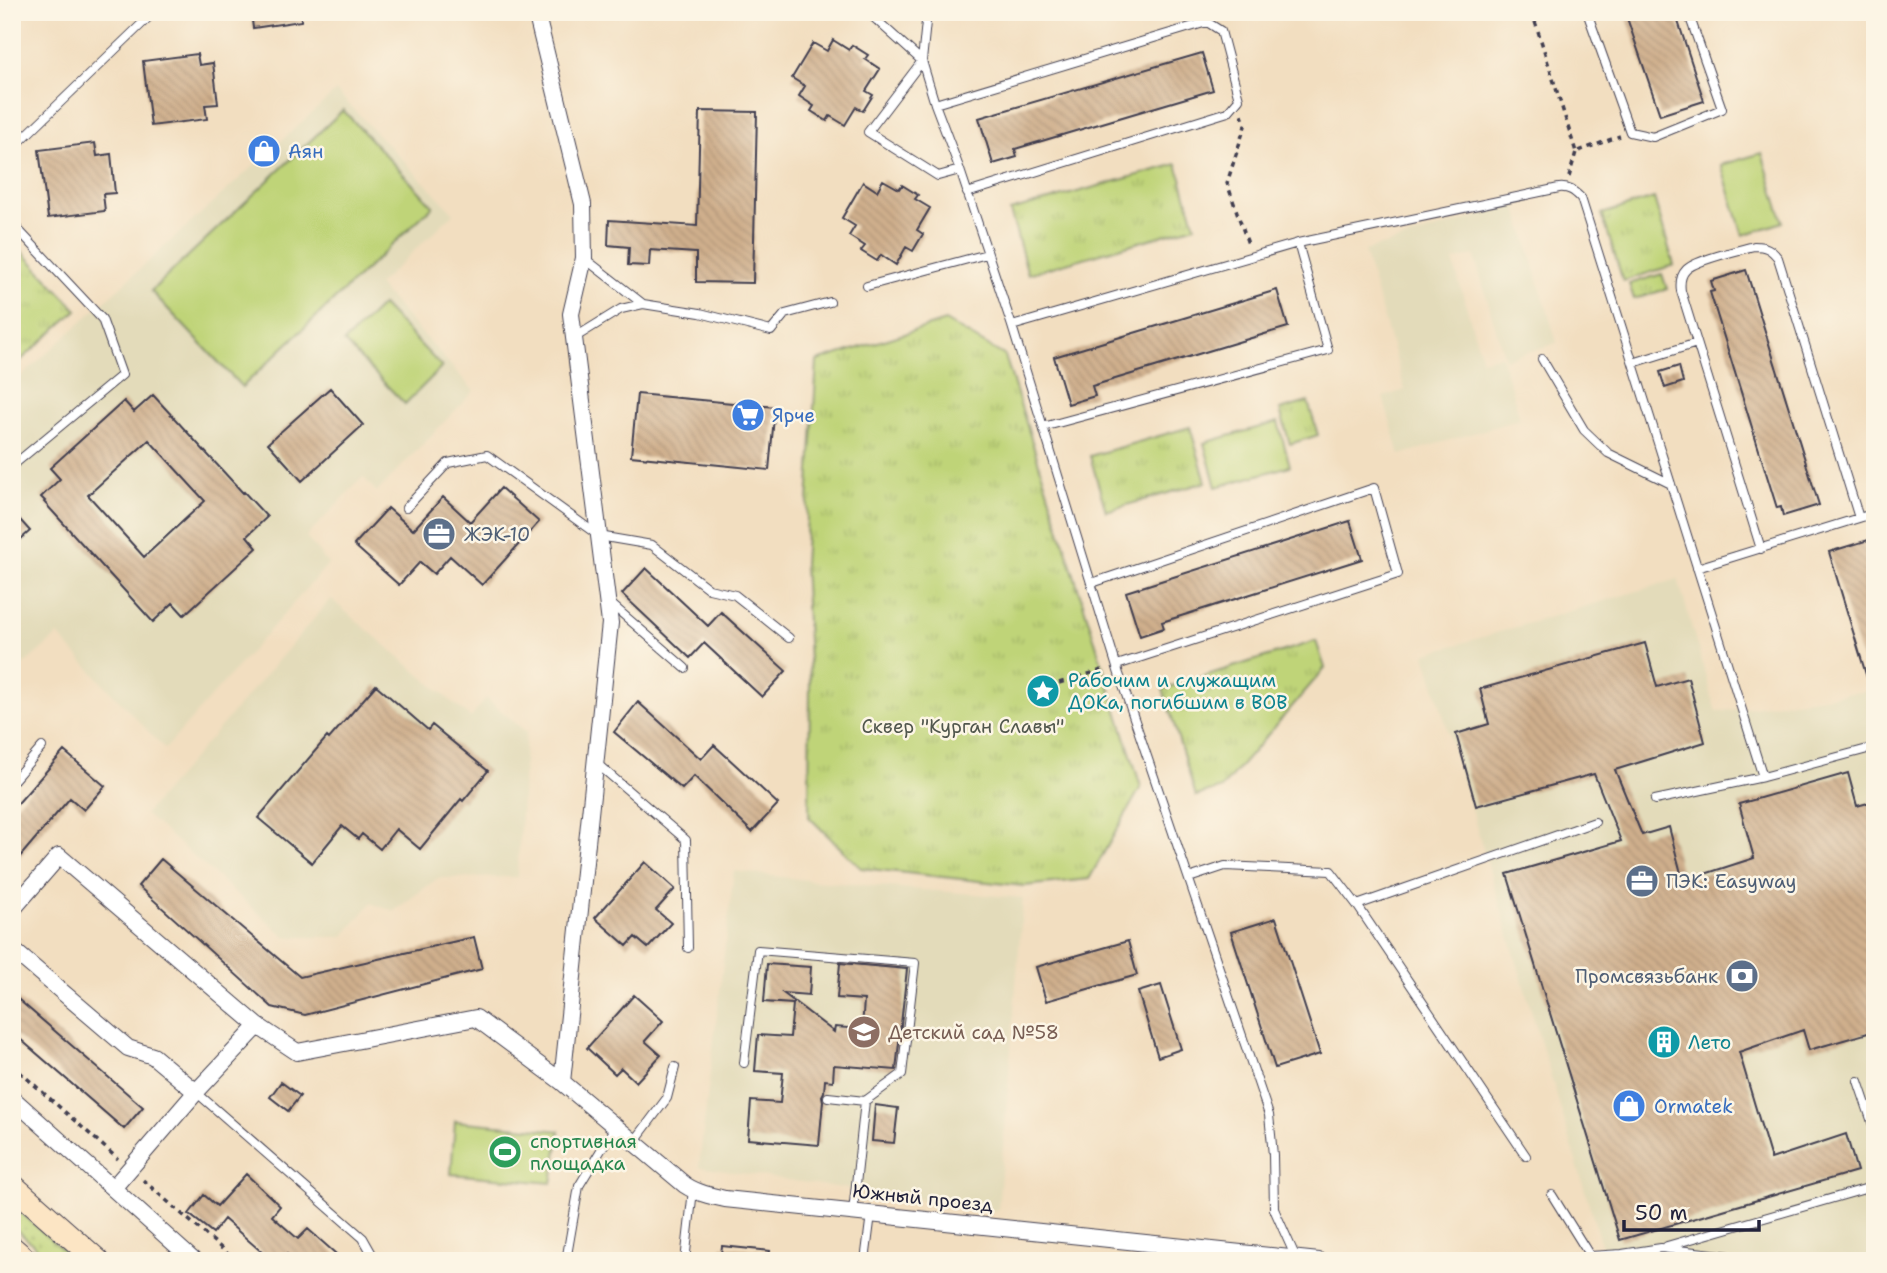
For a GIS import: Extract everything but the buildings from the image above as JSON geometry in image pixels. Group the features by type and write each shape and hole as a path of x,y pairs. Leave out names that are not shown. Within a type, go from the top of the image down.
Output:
{"street":[{"path":"536,12 583,204 584,258 571,314 610,623 562,1082"},
{"name":"Южный проезд","path":"12,910 59,856 258,1026 297,1052 476,1018 562,1082 693,1190 725,1199 1239,1257 1319,1261"},
{"path":"12,949 128,1048 153,1056 196,1092"},
{"path":"114,1188 196,1092 258,1026"},
{"path":"12,1098 194,1261"},
{"path":"12,1185 98,1261"},
{"path":"12,1248 27,1261"}],"lane":[{"path":"12,149 154,12"},
{"path":"928,12 922,61 1012,326 1117,666 1269,1115 1274,1209 1296,1258"},
{"path":"1587,12 1630,132 1653,137 1722,108 1688,12"},
{"path":"870,13 922,61"},
{"path":"935,104 1207,22 1221,31 1239,99 1228,112 967,193"},
{"path":"922,61 868,132 938,176 960,170"},
{"path":"1012,326 1298,243 1566,187 1574,191 1581,198 1763,777"},
{"path":"12,223 102,318 122,375 17,462"},
{"path":"1043,427 1328,350 1298,243"},
{"path":"1761,548 1680,281 1686,270 1696,264 1754,246 1764,246 1772,250 1778,258 1859,518"},
{"path":"867,286 986,254"},
{"path":"584,258 642,304"},
{"path":"574,338 621,309 642,304 700,313 771,331 785,314 830,302"},
{"path":"1633,363 1697,343"},
{"path":"1542,359 1584,430 1592,438 1608,453 1671,484"},
{"path":"407,508 448,463 486,455 599,536 652,545 709,589 735,595 789,638"},
{"path":"1092,583 1374,488 1398,574 1117,666"},
{"path":"1697,568 1875,513"},
{"path":"608,601 685,668"},
{"path":"12,782 43,747"},
{"path":"1655,800 1763,777 1875,747"},
{"path":"595,762 686,840 688,948"},
{"path":"1357,905 1595,822"},
{"path":"1189,878 1225,866 1331,871 1357,905 1526,1156"},
{"path":"744,1063 758,950 915,963 902,1074 865,1101 828,1097"},
{"path":"634,1142 667,1098 675,1067"},
{"path":"1858,1081 1875,1131"},
{"path":"196,1092 363,1238 376,1261"},
{"path":"853,1212 865,1101"},
{"path":"566,1261 579,1186 615,1128"},
{"path":"1552,1195 1590,1256 1661,1248 1875,1186"},
{"path":"685,1261 693,1190"},
{"path":"865,1261 871,1214"},
{"path":"1661,1248 1773,1261"}],"path":[{"path":"1532,12 1576,152 1566,187"},
{"path":"1239,99 1245,126 1227,183 1252,257"},
{"path":"1576,152 1630,132"},
{"path":"1059,683 1117,666"}],"shaded area":[{"path":"336,91 454,213 378,285 474,391 377,492 363,477 306,537 328,564 165,749 58,635 22,666 12,656 12,385"},
{"path":"1516,205 1557,343 1505,359 1474,255 1453,261 1482,360 1501,355 1520,419 1400,455 1383,397 1405,390 1364,251"},
{"path":"1678,579 1716,712 1875,690 1875,1261 1606,1261 1425,654"},
{"path":"331,599 471,718 486,698 526,732 517,877 438,878 394,911 371,903 343,937 286,937 145,814"},
{"name":"Детский сад №58","path":"734,871 814,881 1023,898 998,1211 699,1167"}],"green space":[{"path":"343,110 433,206 242,387 151,291"},
{"path":"1762,153 1783,222 1743,235 1721,165"},
{"path":"1177,164 1195,226 1028,274 1010,211"},
{"path":"1654,198 1674,265 1623,281 1602,214"},
{"path":"12,241 77,310 12,368"},
{"path":"1662,274 1667,289 1634,299 1629,284"},
{"path":"382,305 442,367 405,404 344,342"},
{"name":"Сквер \"Курган Славы\"","path":"945,321 1005,356 1141,787 1089,879 1024,886 861,868 809,817 810,680 804,564 817,361"},
{"path":"1308,402 1318,435 1290,444 1280,410"},
{"path":"1278,422 1290,466 1216,487 1204,443"},
{"path":"1190,427 1206,482 1106,511 1090,456"},
{"path":"1316,641 1325,668 1222,788 1196,796 1163,689"},
{"name":"спортивная площадка","path":"455,1121 560,1131 552,1183 451,1174"},
{"path":"12,1205 76,1261 52,1261 12,1226"}],"place":[{"name":"Аян","path":"264,151"},
{"name":"Ярче","path":"748,415"},
{"name":"ЖЭК-10","path":"439,534"},
{"name":"Рабочим и служащим ДОКа, погибшим в ВОВ","path":"1043,691"},
{"name":"ПЭК: Easyway","path":"1642,881"},
{"name":"Промсвязьбанк","path":"1742,976"},
{"name":"Детский сад №58","path":"864,1032"},
{"name":"Лето","path":"1664,1042"},
{"name":"Ormatek","path":"1629,1106"},
{"name":"спортивная площадка","path":"505,1152"}]}
